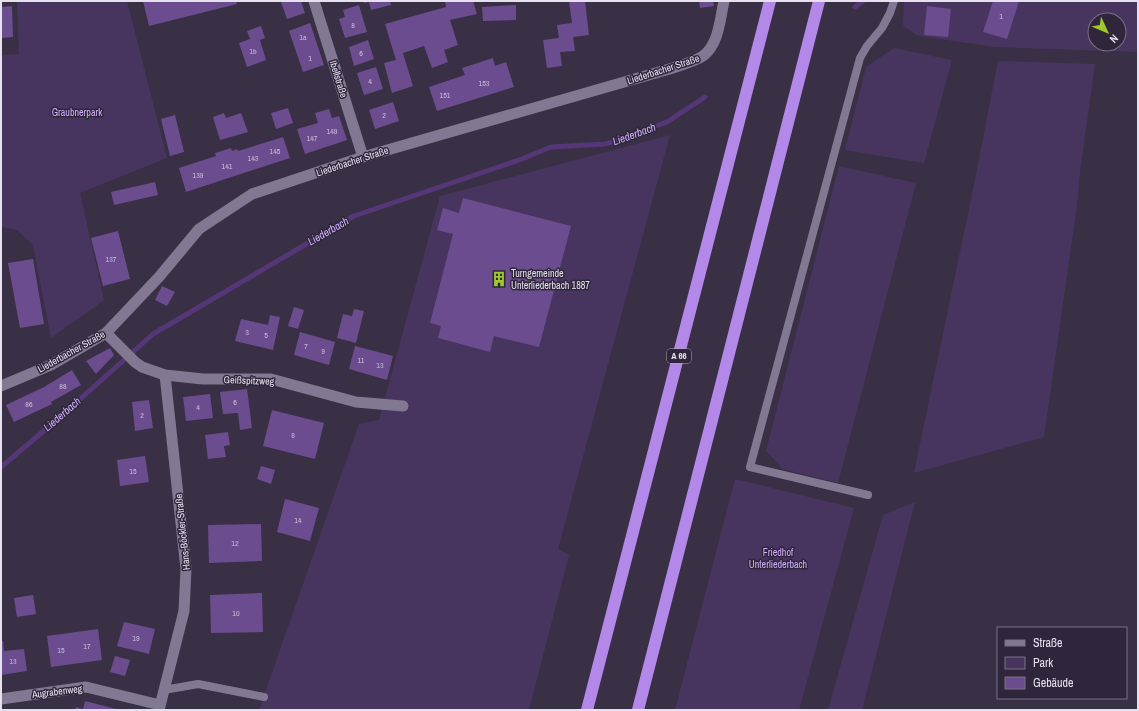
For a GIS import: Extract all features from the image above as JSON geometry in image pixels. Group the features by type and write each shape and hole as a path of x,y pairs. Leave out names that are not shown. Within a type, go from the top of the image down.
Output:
{"highway":[{"name":"A 66","path":"587,710 770,1"},
{"path":"638,710 819,1"}],"street":[{"name":"Ibellstraße","path":"314,1 363,157"},
{"name":"Liederbacher Straße","path":"1,386 51,365 106,333 159,277 199,229 252,194 363,157 694,61 711,48 716,37 724,1"},
{"name":"Geißspitzweg","path":"106,333 142,367 165,375 203,379 271,379 356,402 404,406"},
{"name":"Hans-Böckler-Straße","path":"159,707 184,611 186,569 165,375"},
{"name":"Augrabenweg","path":"1,699 86,687 159,707"}],"lane":[{"path":"868,495 750,467 860,58 867,46 882,28 890,13 894,1"},
{"path":"164,690 198,684 264,696"}],"green space":[{"name":"Graubnerpark","path":"17,1 127,1 167,158 80,193 104,300 51,338 33,245 17,230 1,227 1,55 19,54"},
{"path":"904,1 1138,1 1138,52 1127,52 1127,12 1087,12 1087,50 995,47 916,35 903,25"},
{"path":"894,48 952,60 924,163 845,150 866,67"},
{"path":"998,61 1095,64 1080,172 1077,205 1044,437 914,473 974,185"},
{"path":"670,135 558,549 569,555 529,710 259,710 359,424 379,420 440,196"},
{"path":"839,166 916,183 838,483 783,469 766,451"},
{"name":"Friedhof Unterliederbach","path":"735,479 854,508 799,710 675,710"},
{"path":"915,502 862,710 828,710 883,515"}],"building":[{"path":"143,1 236,1 237,4 149,26"},
{"path":"301,1 305,13 287,19 281,2"},
{"path":"364,1 390,1 391,5 371,10 369,2 364,3"},
{"path":"445,1 473,1 477,14 450,20 458,45 444,50 448,62 432,68 424,46 403,53 413,86 392,93 384,63 396,60 385,24 446,7"},
{"path":"569,1 585,1 589,35 573,37 575,51 560,52 562,66 547,68 543,40 559,38 557,25 572,23"},
{"path":"699,1 713,1 714,6 700,8"},
{"path":"993,1 1019,1 1007,39 983,32"},
{"path":"359,5 367,32 345,38 339,19 345,17 343,10"},
{"path":"516,5 516,20 483,21 482,7"},
{"path":"12,6 13,37 1,38 1,7"},
{"path":"927,6 951,9 948,37 924,35"},
{"path":"310,23 324,65 303,72 289,31"},
{"path":"261,26 265,38 260,40 266,60 247,67 239,43 250,39 247,31"},
{"path":"368,40 374,59 354,66 349,47"},
{"path":"493,58 495,66 506,62 514,87 437,111 429,87 465,75 462,68"},
{"path":"376,67 383,89 364,95 357,73"},
{"path":"393,102 399,121 375,129 369,110"},
{"path":"288,108 293,123 276,129 271,113"},
{"path":"329,109 332,118 339,116 347,140 305,154 297,129 318,123 315,113"},
{"path":"224,113 226,118 241,113 248,132 220,140 213,117"},
{"path":"175,115 184,152 170,156 161,119"},
{"path":"283,137 290,158 186,192 179,168 216,156 215,153 231,148 232,151 237,149 238,151"},
{"path":"155,182 158,195 114,205 111,192"},
{"name":"Turngemeinde Unterliederbach 1887","path":"463,198 571,226 539,347 494,336 490,352 438,338 441,326 430,323 453,234 437,230 443,208 459,213"},
{"path":"118,231 130,279 103,286 91,238"},
{"path":"33,259 44,324 20,328 8,263"},
{"path":"162,286 175,292 167,306 155,300"},
{"path":"294,307 304,310 298,329 288,326"},
{"path":"354,309 364,311 356,343 337,338 343,314 352,316"},
{"path":"270,315 280,317 273,350 235,341 241,319 268,325"},
{"path":"300,332 335,342 329,365 294,355"},
{"path":"355,346 393,356 387,380 349,369"},
{"path":"110,348 114,355 96,374 86,361"},
{"path":"72,370 81,385 51,402 52,404 14,422 6,405 44,387"},
{"path":"247,389 252,428 240,430 238,413 223,414 220,392"},
{"path":"210,394 213,418 186,421 183,397"},
{"path":"149,400 153,428 135,431 132,402"},
{"path":"272,410 324,423 315,459 263,446"},
{"path":"228,432 230,445 224,446 226,457 208,459 205,435"},
{"path":"145,456 149,482 120,486 117,460"},
{"path":"261,466 275,470 271,484 257,479"},
{"path":"285,499 319,508 310,541 277,532"},
{"path":"261,524 262,561 209,563 208,525"},
{"path":"262,593 263,632 211,633 210,595"},
{"path":"33,595 36,614 17,617 14,598"},
{"path":"124,622 155,629 149,654 117,646"},
{"path":"98,629 102,660 51,667 47,636"},
{"path":"1,641 3,641 4,651 24,649 27,671 1,675"},
{"path":"115,656 130,660 125,676 110,672"},
{"path":"85,701 116,710 75,710 76,707 83,709"}],"waterway":[{"name":"Liederbach","path":"855,7 863,1"},
{"name":"Liederbach","path":"1,467 59,418 153,334 354,216 522,159 551,147 606,144 667,122 705,97"}],"place":[{"name":"Turngemeinde Unterliederbach 1887","path":"499,279"}]}
